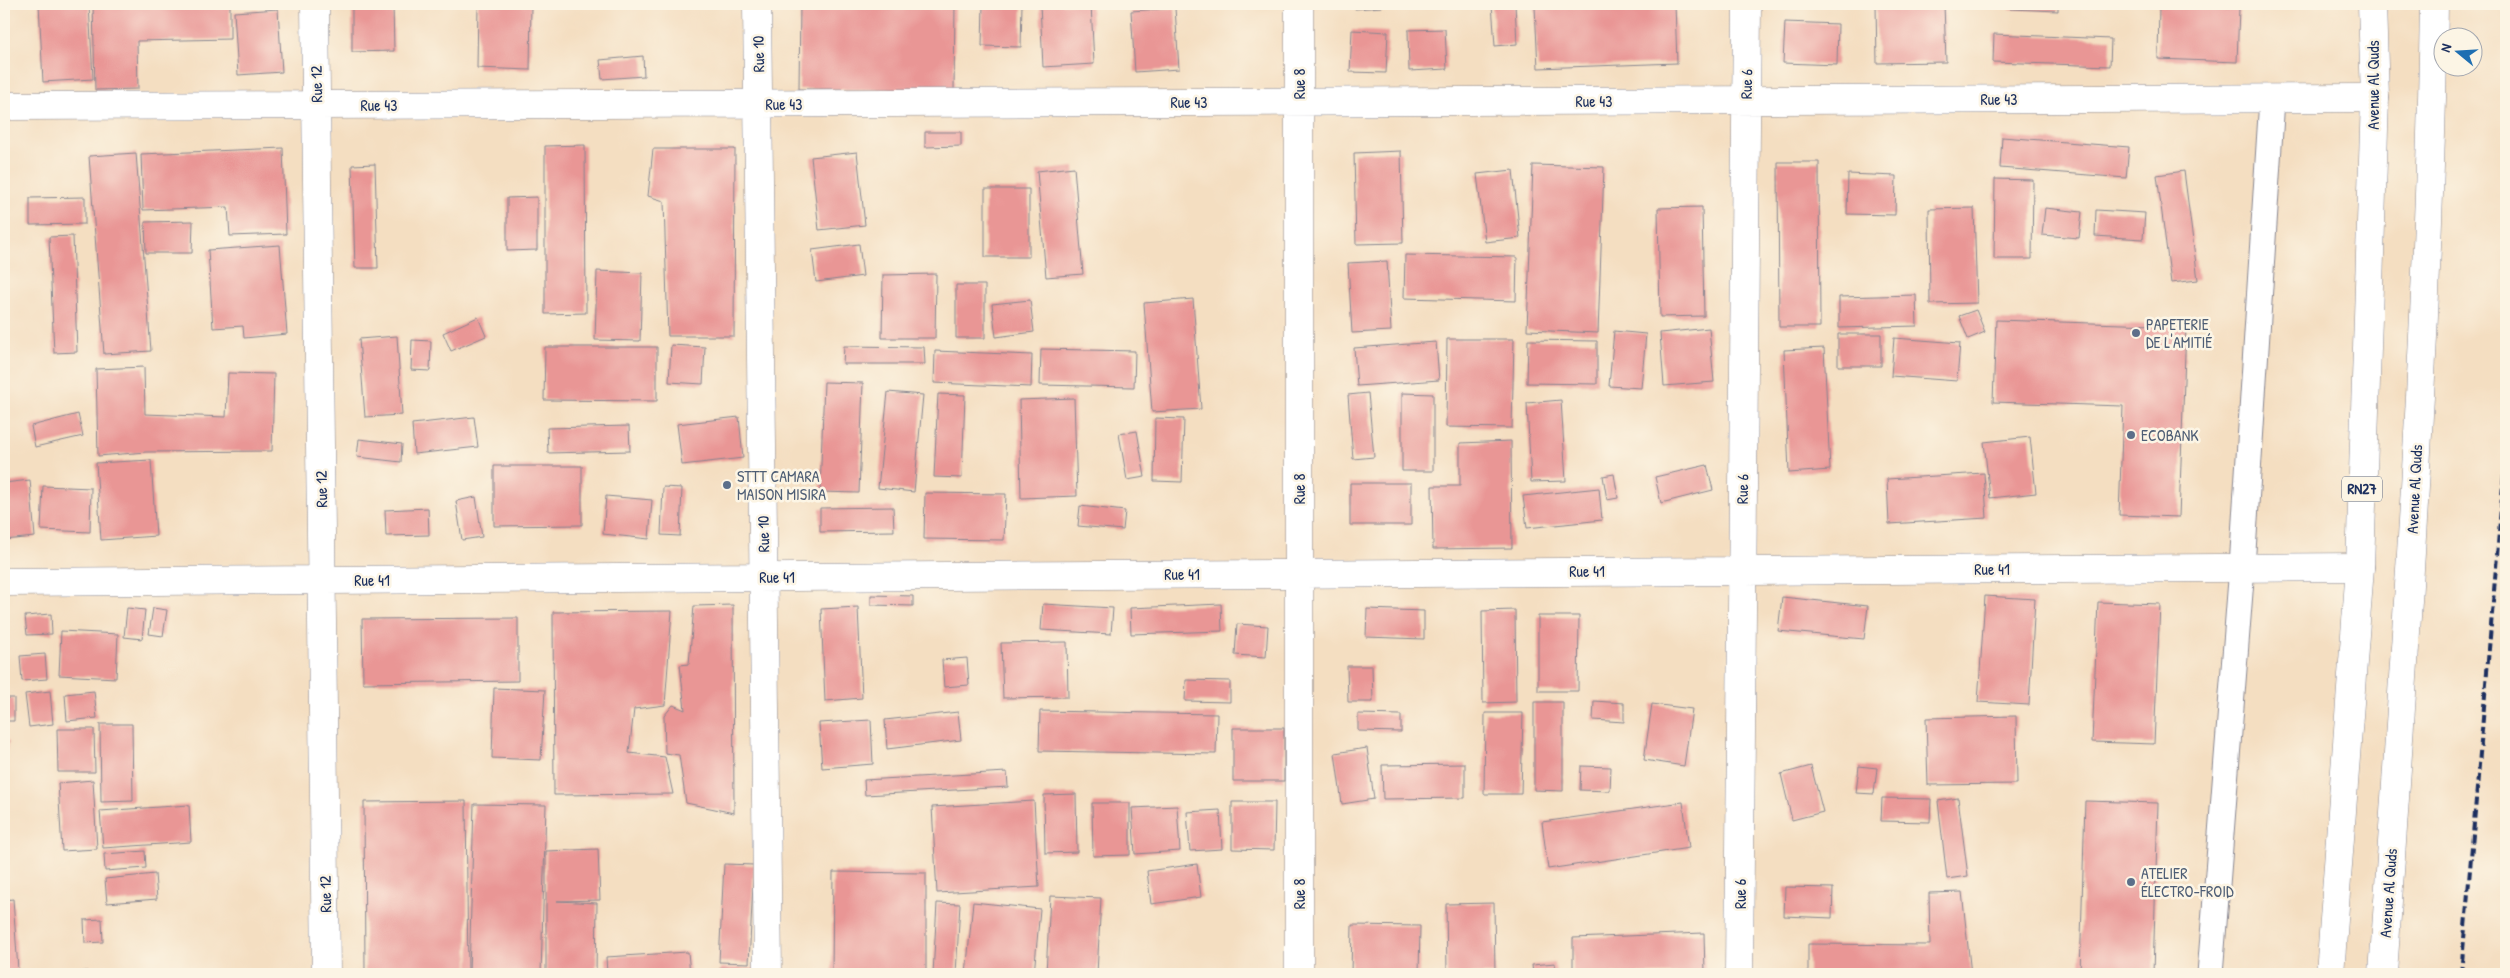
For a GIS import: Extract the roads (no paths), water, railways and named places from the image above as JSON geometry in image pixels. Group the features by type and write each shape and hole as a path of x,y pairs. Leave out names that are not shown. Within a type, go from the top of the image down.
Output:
{"street":[{"name":"Rue 12","path":"315,4 326,974"},
{"name":"Rue 10","path":"757,4 768,974"},
{"name":"Rue 8","path":"1299,4 1299,974"},
{"name":"Rue 6","path":"1739,974 1747,4"},
{"name":"Avenue Al Quds","path":"2330,974 2360,567 2375,98 2372,4"},
{"name":"Avenue Al Quds","path":"2383,974 2409,582 2432,103 2434,4"},
{"name":"Rue 43","path":"4,106 2375,98"},
{"name":"Rue 41","path":"4,582 2360,567"}],"lane":[{"path":"2210,974 2242,567 2272,98"}],"railway":[{"path":"2461,974 2506,451"}],"place":[{"name":"PAPETERIE DE L'AMITIÉ","path":"2136,333"},
{"name":"ECOBANK","path":"2131,435"},
{"name":"STTT CAMARA MAISON MISIRA","path":"727,485"},
{"name":"ATELIER ÉLECTRO-FROID","path":"2131,882"}]}
